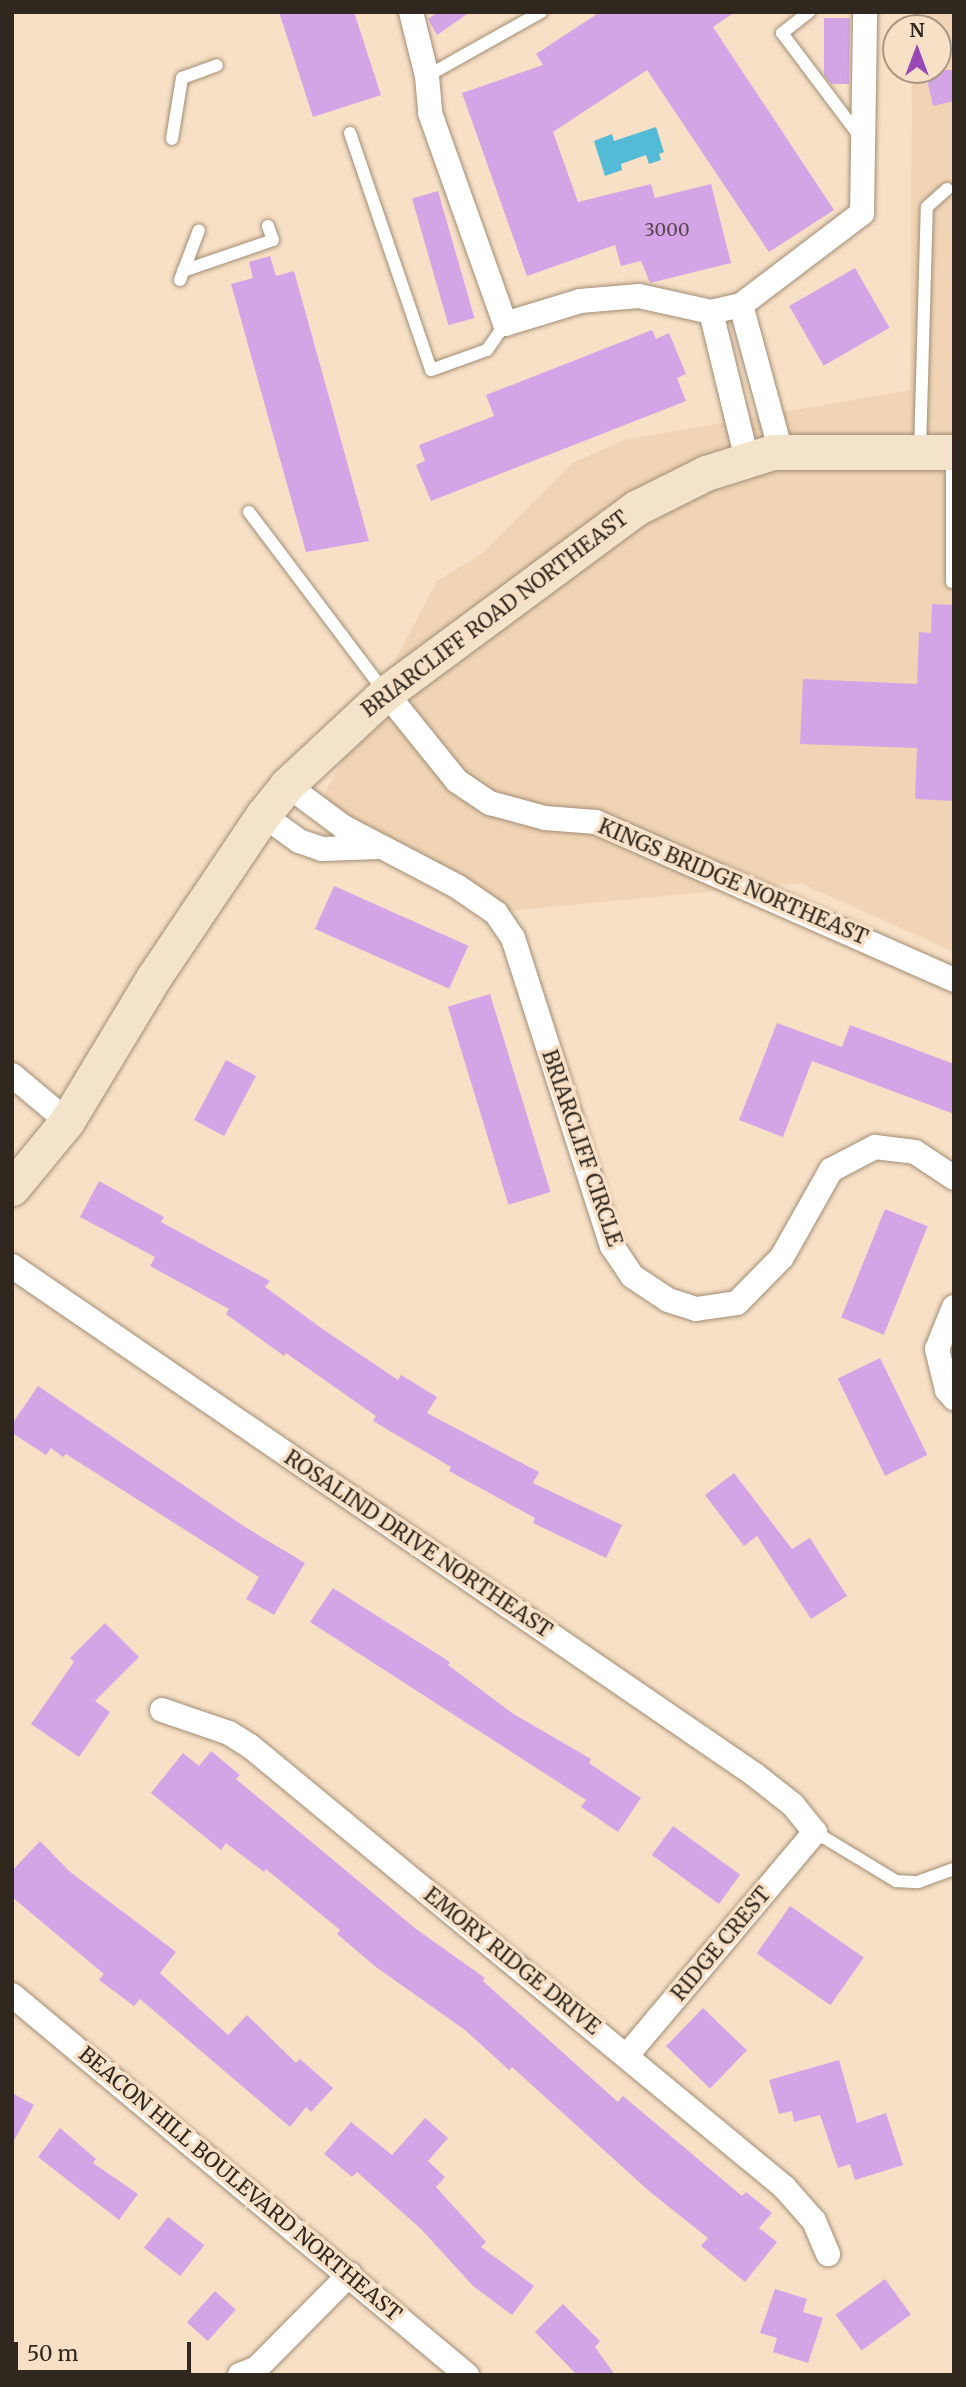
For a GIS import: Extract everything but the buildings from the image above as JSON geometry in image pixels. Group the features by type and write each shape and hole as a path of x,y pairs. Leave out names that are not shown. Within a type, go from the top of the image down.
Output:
{"main road":[{"name":"BRIARCLIFF ROAD NORTHEAST","path":"12,1188 67,1121 154,978 263,815 287,785 386,693 636,508 706,473 781,452 942,452"}],"street":[{"path":"411,12 427,76 430,113 505,324 580,301 628,297 689,303 711,312 741,305 862,213 865,12"},
{"path":"741,305 781,452"},
{"path":"711,312 747,460"},
{"path":"724,364 755,357"},
{"name":"KINGS BRIDGE NORTHEAST","path":"386,693 457,781 490,803 545,818 596,822 954,980"},
{"name":"BRIARCLIFF CIRCLE","path":"287,785 342,826 458,887 496,914 513,938 612,1246 632,1276 668,1300 696,1309 737,1303 782,1257 831,1170 875,1147 915,1152 954,1178"},
{"name":"BRIARCLIFF CIRCLE","path":"263,815 299,841 322,849 379,847"},
{"path":"12,1076 67,1121"},
{"name":"ROSALIND DRIVE NORTHEAST","path":"12,1266 755,1775 793,1805 815,1832"},
{"path":"954,1307 937,1349 947,1390 954,1398"},
{"name":"EMORY RIDGE DRIVE","path":"162,1710 229,1733 250,1746 784,2187 814,2221 828,2254"},
{"name":"RIDGE CREST","path":"627,2055 815,1832"},
{"name":"BEACON HILL BOULEVARD NORTHEAST","path":"12,1995 467,2375"},
{"path":"251,2373 349,2274"}],"lane":[{"path":"427,76 541,12"},
{"path":"809,12 782,33 863,140"},
{"path":"172,139 183,78 217,65"},
{"path":"350,133 431,370 487,350 505,324"},
{"path":"947,189 927,207 952,582"},
{"path":"199,230 181,275 273,240 268,226"},
{"path":"249,512 386,693"},
{"path":"815,1832 896,1881 918,1882 954,1869"}],"shaded area":[{"path":"954,12 954,952 800,883 497,912 314,814 437,581 483,553 572,463 624,440 910,390 912,84 952,84 952,14 912,14"}],"water":[{"path":"656,127 664,152 659,154 661,160 649,164 646,155 621,164 622,170 605,176 594,141 612,134 614,141"}]}
